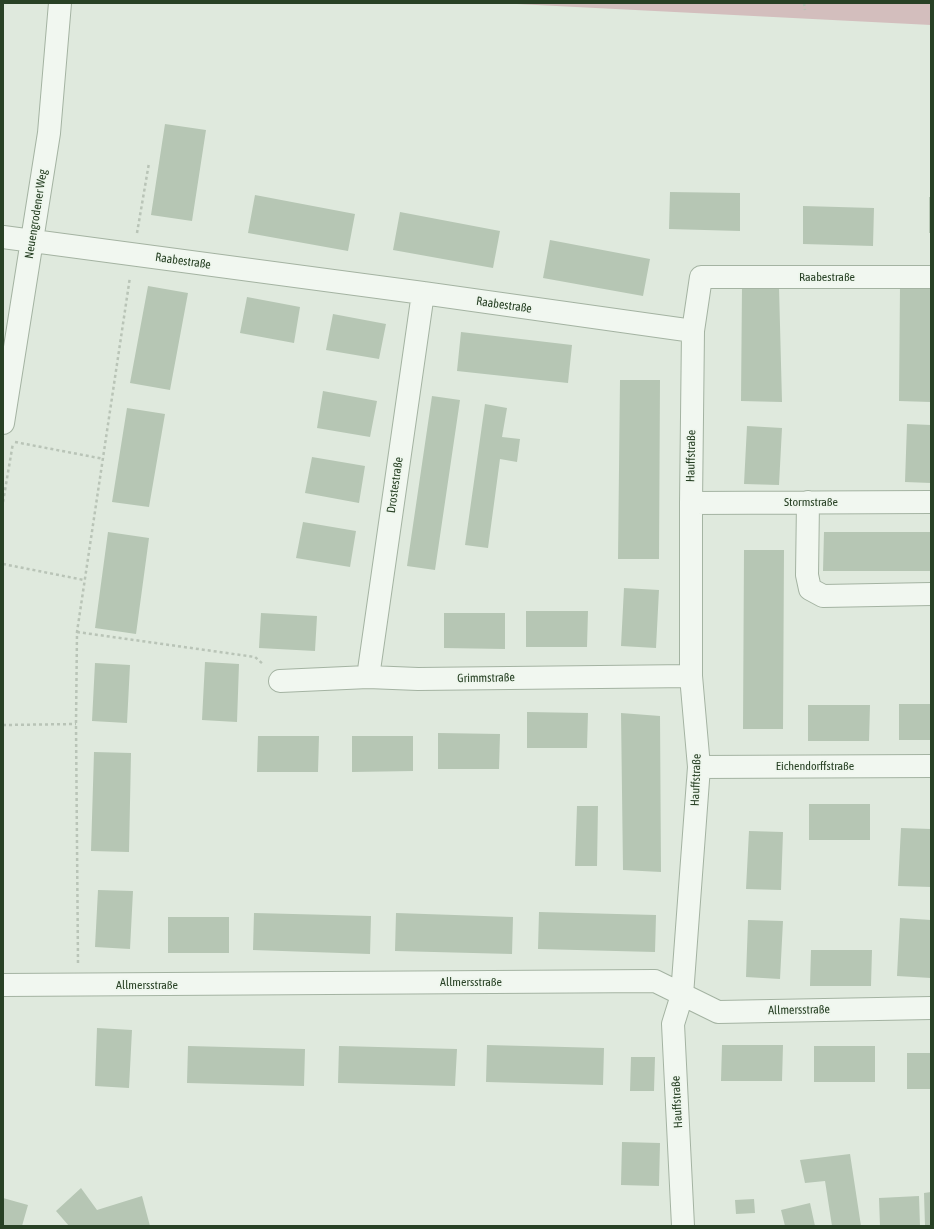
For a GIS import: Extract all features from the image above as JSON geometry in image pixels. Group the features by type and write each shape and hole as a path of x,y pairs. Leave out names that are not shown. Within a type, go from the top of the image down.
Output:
{"street":[{"name":"Neuengrodener Weg","path":"6,432 32,240 49,133 60,3"},
{"name":"Raabestraße","path":"3,237 423,293 693,331 701,277 931,277"},
{"name":"Drostestraße","path":"368,677 423,293"},
{"name":"Hauffstraße","path":"683,1226 673,1024 682,995 699,767 691,676 693,331"},
{"path":"808,502 807,575 810,589 823,596 931,594"},
{"name":"Stormstraße","path":"691,503 931,502"},
{"name":"Grimmstraße","path":"280,681 368,677 426,679 691,676"},
{"name":"Eichendorffstraße","path":"699,767 931,766"},
{"name":"Allmersstraße","path":"3,985 655,981 718,1012 931,1008"}],"path":[{"path":"804,3 805,10"},
{"path":"78,985 76,724 77,632 104,459 133,254 149,163"},
{"path":"6,432 104,459"},
{"path":"3,564 84,580"},
{"path":"77,632 255,657 280,681"},
{"path":"3,725 76,724"}],"shaded area":[{"path":"497,3 931,3 931,25 793,18"}],"building":[{"path":"165,124 206,130 192,221 151,215"},
{"path":"670,192 740,193 740,231 669,229"},
{"path":"255,195 355,214 348,251 248,233"},
{"path":"929,197 931,197 931,233 929,233"},
{"path":"803,206 874,208 873,246 803,244"},
{"path":"400,212 500,231 493,268 393,250"},
{"path":"550,240 650,259 643,296 543,278"},
{"path":"148,286 188,293 170,390 130,383"},
{"path":"742,286 779,287 782,402 741,401"},
{"path":"900,286 931,287 931,402 899,401"},
{"path":"247,297 300,307 294,343 240,333"},
{"path":"333,314 386,324 379,359 326,350"},
{"path":"461,332 572,345 568,383 457,371"},
{"path":"620,380 660,380 659,559 618,559"},
{"path":"323,391 377,401 370,437 317,428"},
{"path":"432,396 460,400 435,570 407,566"},
{"path":"485,404 507,408 502,437 520,439 517,462 500,459 488,548 465,545"},
{"path":"127,408 165,414 149,507 112,502"},
{"path":"907,424 931,425 931,483 905,482"},
{"path":"747,426 782,428 779,485 744,484"},
{"path":"312,457 365,466 359,503 305,493"},
{"path":"303,522 356,531 350,567 296,558"},
{"path":"108,532 149,538 136,634 95,628"},
{"path":"824,532 931,532 931,571 823,571"},
{"path":"744,550 784,550 783,729 743,729"},
{"path":"624,588 659,590 656,648 621,646"},
{"path":"526,611 588,611 587,647 526,647"},
{"path":"261,613 317,616 315,651 259,648"},
{"path":"444,613 505,613 505,649 444,648"},
{"path":"205,662 239,664 237,722 202,720"},
{"path":"95,663 130,665 127,723 92,721"},
{"path":"899,704 931,704 931,740 899,740"},
{"path":"808,705 870,705 869,741 808,741"},
{"path":"527,712 588,713 587,748 527,748"},
{"path":"621,713 660,716 661,872 623,870"},
{"path":"438,733 500,734 499,769 438,769"},
{"path":"258,736 319,736 318,772 257,772"},
{"path":"352,736 413,736 413,771 352,772"},
{"path":"94,752 131,753 129,852 91,851"},
{"path":"809,804 870,804 870,840 809,840"},
{"path":"577,806 598,806 597,866 575,866"},
{"path":"901,828 931,829 931,887 898,886"},
{"path":"749,831 783,832 781,890 746,889"},
{"path":"98,890 133,891 130,949 95,947"},
{"path":"539,912 656,915 655,952 538,949"},
{"path":"254,913 371,916 370,954 253,950"},
{"path":"396,913 513,917 512,954 395,951"},
{"path":"168,917 229,917 229,953 168,953"},
{"path":"900,918 931,920 931,978 897,976"},
{"path":"748,920 783,921 780,979 746,977"},
{"path":"811,950 872,950 871,986 810,986"},
{"path":"97,1028 132,1030 129,1088 95,1086"},
{"path":"487,1045 604,1048 603,1085 486,1082"},
{"path":"722,1045 783,1045 782,1081 721,1081"},
{"path":"188,1046 305,1049 304,1086 187,1083"},
{"path":"339,1046 457,1049 455,1086 338,1083"},
{"path":"814,1046 875,1046 875,1082 814,1082"},
{"path":"907,1053 931,1053 931,1089 907,1089"},
{"path":"631,1057 655,1057 654,1091 630,1091"},
{"path":"622,1142 660,1143 659,1186 621,1185"},
{"path":"850,1154 861,1226 832,1226 825,1181 805,1183 800,1160"},
{"path":"81,1188 97,1210 142,1196 150,1226 69,1226 56,1211"},
{"path":"931,1192 931,1226 925,1226 924,1193"},
{"path":"919,1196 920,1226 880,1226 879,1198"},
{"path":"3,1198 28,1205 22,1226 3,1226"},
{"path":"754,1199 755,1213 736,1214 735,1200"},
{"path":"810,1203 815,1226 785,1226 781,1210"}]}
